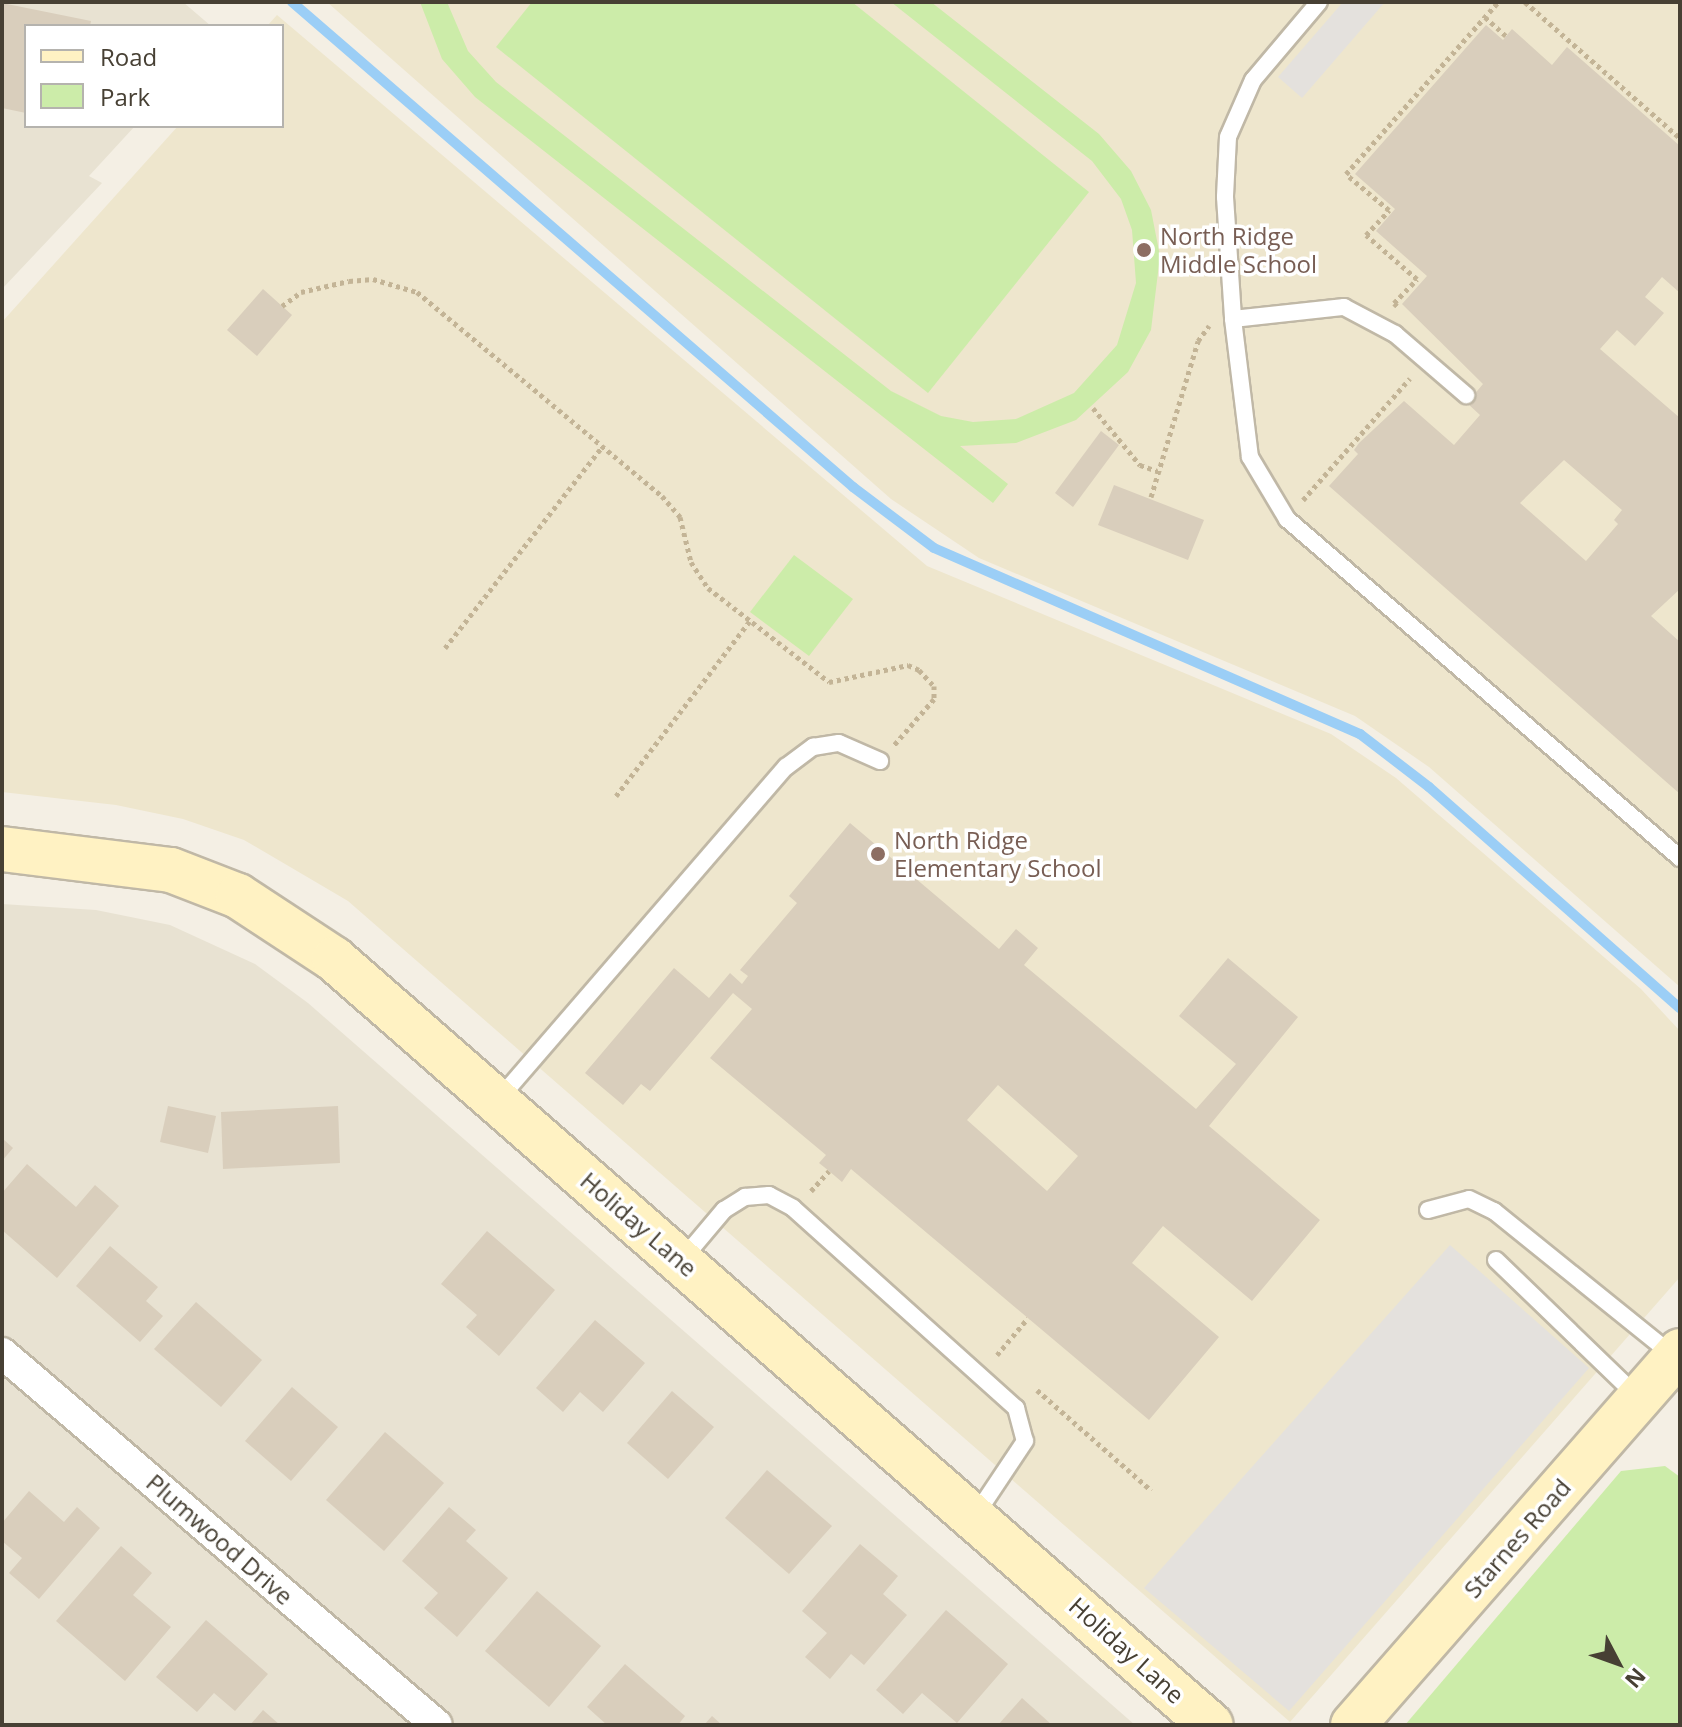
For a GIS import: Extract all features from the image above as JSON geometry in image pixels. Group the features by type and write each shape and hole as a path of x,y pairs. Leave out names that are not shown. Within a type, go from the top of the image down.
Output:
{"street":[{"name":"Holiday Lane","path":"2,849 171,870 238,896 334,959 1211,1725"},
{"name":"Plumwood Drive","path":"2,1353 437,1725"},
{"name":"Starnes Road","path":"1353,1725 1678,1354"}],"lane":[{"path":"1319,2 1253,80 1228,137 1225,197 1233,319 1250,457 1263,488 1287,519 1680,858"},
{"path":"1233,319 1344,307 1367,315 1418,353 1466,395"},
{"path":"498,1101 786,767 813,747 839,743 880,761"},
{"path":"681,1261 724,1210 745,1197 769,1195 793,1208 1016,1408 1025,1441 975,1516"},
{"path":"1428,1210 1469,1199 1494,1211 1678,1354"},
{"path":"1496,1260 1639,1398"}],"path":[{"path":"1309,493 1414,374 1418,353 1416,322 1394,303 1417,279 1366,235 1390,208 1346,174 1498,2"},
{"path":"1525,2 1680,138"},
{"path":"1485,17 1506,36"},
{"path":"282,306 301,292 349,281 373,279 417,292 603,446 680,517 697,575 750,621 834,684 908,665 919,670 934,686 934,699 880,761"},
{"path":"1151,497 1203,330 1233,319"},
{"path":"1093,408 1140,465 1157,471"},
{"path":"445,648 603,446"},
{"path":"616,796 750,621"},
{"path":"811,1191 829,1171"},
{"path":"997,1355 1028,1318"},
{"path":"1037,1390 1151,1490"}],"shaded area":[{"path":"2,2 183,2 209,24 24,24 24,128 133,128 89,176 102,183 2,289"},
{"name":"North Ridge Middle School","path":"327,2 1680,2 1680,987 1429,767 1355,716 979,558 891,499"},
{"path":"1343,2 1385,2 1302,98 1278,77"},
{"name":"North Ridge Elementary School","path":"277,15 927,566 1331,734 1396,778 1641,989 1680,1031 1680,1277 1290,1722 348,901 244,840 183,819 116,805 2,792 2,322 176,128 284,128 284,24 269,24"},
{"path":"2,904 96,910 170,925 255,964 308,1003 1135,1725 2,1725"},
{"path":"1450,1245 1589,1368 1289,1711 1144,1588"}],"green space":[{"path":"420,2 447,2 468,51 496,82 891,391 941,416 973,422 1016,419 1074,393 1117,345 1136,283 1132,230 1121,199 1092,161 891,2 931,2 1099,134 1131,171 1151,210 1160,256 1151,330 1128,372 1076,420 1016,443 960,446 1008,484 993,503 475,97 442,59"},
{"path":"532,2 852,2 1089,192 928,393 496,47"},
{"path":"794,555 853,599 809,656 750,612"},
{"path":"1665,1466 1680,1477 1680,1725 1405,1725 1621,1471"}],"building":[{"path":"2,3 91,21 90,24 24,24 24,113 2,108"},
{"path":"1486,25 1503,40 1512,29 1552,65 1567,47 1680,146 1680,293 1662,277 1645,297 1664,313 1635,346 1617,330 1600,349 1680,418 1680,589 1651,616 1680,642 1680,794 1329,486 1358,454 1354,450 1359,443 1404,401 1454,445 1480,415 1467,403 1483,384 1402,304 1427,276 1376,231 1395,209 1355,174","holes":["1564,460 1622,510 1614,520 1618,524 1586,561 1520,503"]},
{"path":"263,289 292,315 257,356 227,330"},
{"path":"1101,431 1119,445 1073,507 1055,493"},
{"path":"1114,485 1204,520 1188,560 1098,525"},
{"path":"850,823 999,949 1016,929 1038,948 1024,965 1196,1109 1236,1064 1179,1016 1228,958 1298,1017 1209,1126 1320,1220 1252,1301 1163,1226 1132,1263 1219,1337 1149,1420 851,1169 842,1182 819,1163 826,1155 710,1058 752,1009 733,993 650,1091 641,1084 623,1105 585,1073 674,968 709,998 730,973 742,984 748,976 740,970 797,903 789,896","holes":["998,1085 1078,1156 1047,1191 967,1120"]},
{"path":"168,1106 216,1116 208,1153 160,1142"},
{"path":"338,1106 340,1163 223,1169 221,1112"},
{"path":"2,1138 13,1148 2,1161"},
{"path":"27,1164 76,1207 95,1185 119,1206 57,1278 2,1230 2,1193"},
{"path":"487,1231 555,1290 499,1356 466,1327 477,1315 441,1284"},
{"path":"110,1246 158,1287 146,1301 163,1316 140,1342 76,1286"},
{"path":"196,1302 262,1360 221,1407 154,1349"},
{"path":"595,1320 645,1363 603,1412 580,1392 563,1412 536,1388"},
{"path":"292,1387 338,1427 291,1481 245,1441"},
{"path":"672,1391 714,1427 668,1479 627,1443"},
{"path":"385,1432 444,1483 384,1551 326,1500"},
{"path":"767,1470 832,1526 789,1574 725,1518"},
{"path":"29,1491 64,1522 77,1507 100,1528 39,1599 9,1573 22,1558 2,1541 2,1523"},
{"path":"449,1507 476,1530 466,1541 508,1578 457,1637 424,1608 438,1593 402,1561"},
{"path":"860,1544 898,1576 883,1594 907,1615 864,1665 851,1654 830,1679 805,1657 827,1633 802,1611"},
{"path":"121,1546 152,1573 133,1595 171,1627 125,1681 56,1621"},
{"path":"537,1591 601,1646 549,1707 485,1651"},
{"path":"946,1610 1008,1664 957,1723 922,1693 903,1714 876,1690"},
{"path":"206,1620 268,1674 235,1711 214,1693 197,1712 156,1677"},
{"path":"625,1664 685,1716 678,1725 607,1725 587,1707"},
{"path":"1022,1698 1052,1725 998,1725"},
{"path":"263,1710 280,1725 250,1725"},
{"path":"712,1716 722,1725 704,1725"}],"waterway":[{"path":"292,2 853,487 934,548 1360,734 1429,787 1680,1008"}],"place":[{"name":"North Ridge Middle School","path":"1144,250"},
{"name":"North Ridge Elementary School","path":"878,854"}]}
